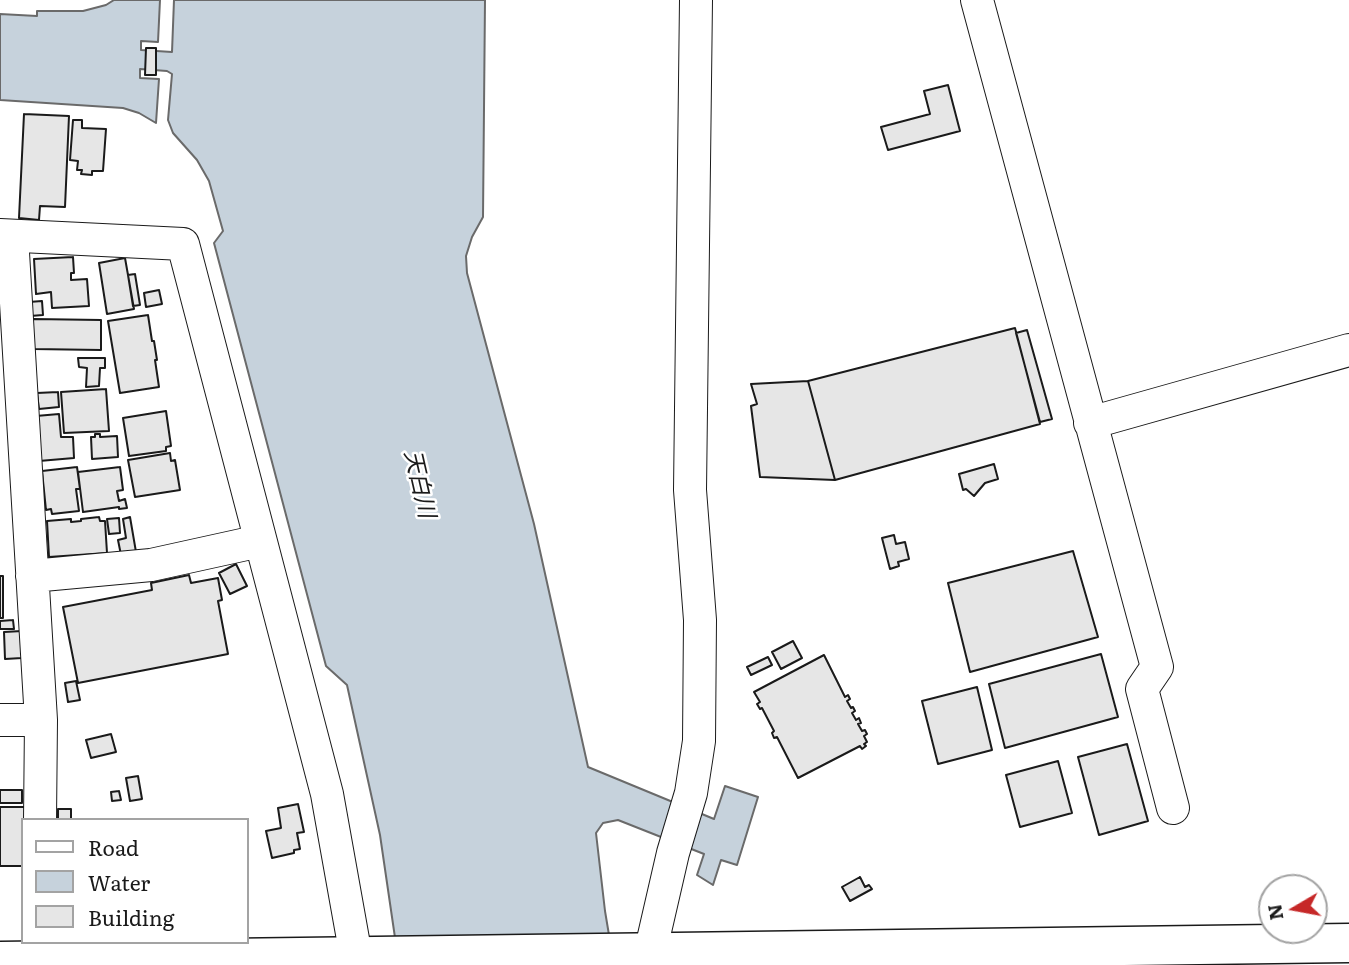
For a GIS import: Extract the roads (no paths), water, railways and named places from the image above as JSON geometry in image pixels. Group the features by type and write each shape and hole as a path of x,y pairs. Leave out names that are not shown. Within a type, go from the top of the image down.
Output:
{"main road":[{"path":"0,961 39,956 217,962 369,958 643,957 1349,943"}],"street":[{"path":"643,957 691,793 699,741 700,620 690,490 696,0"},
{"path":"977,0 1157,667 1142,690 1173,808"},
{"path":"40,818 41,720 6,235 183,244 369,958"},
{"path":"1090,423 1349,350"},
{"path":"32,576 151,565 260,541"},
{"path":"0,720 41,720"}],"water":[{"name":"天白川","path":"114,0 160,0 158,42 141,41 141,50 172,52 174,0 485,0 483,217 466,256 467,273 534,524 588,767 714,819 725,786 758,797 737,865 721,860 713,885 697,875 704,854 618,820 603,823 596,833 614,965 399,965 380,835 347,685 326,666 214,243 223,231 209,181 197,160 173,133 168,120 172,74 167,71 140,69 140,78 159,79 156,123 123,108 0,100 0,14 37,16 37,11 83,11"}]}
